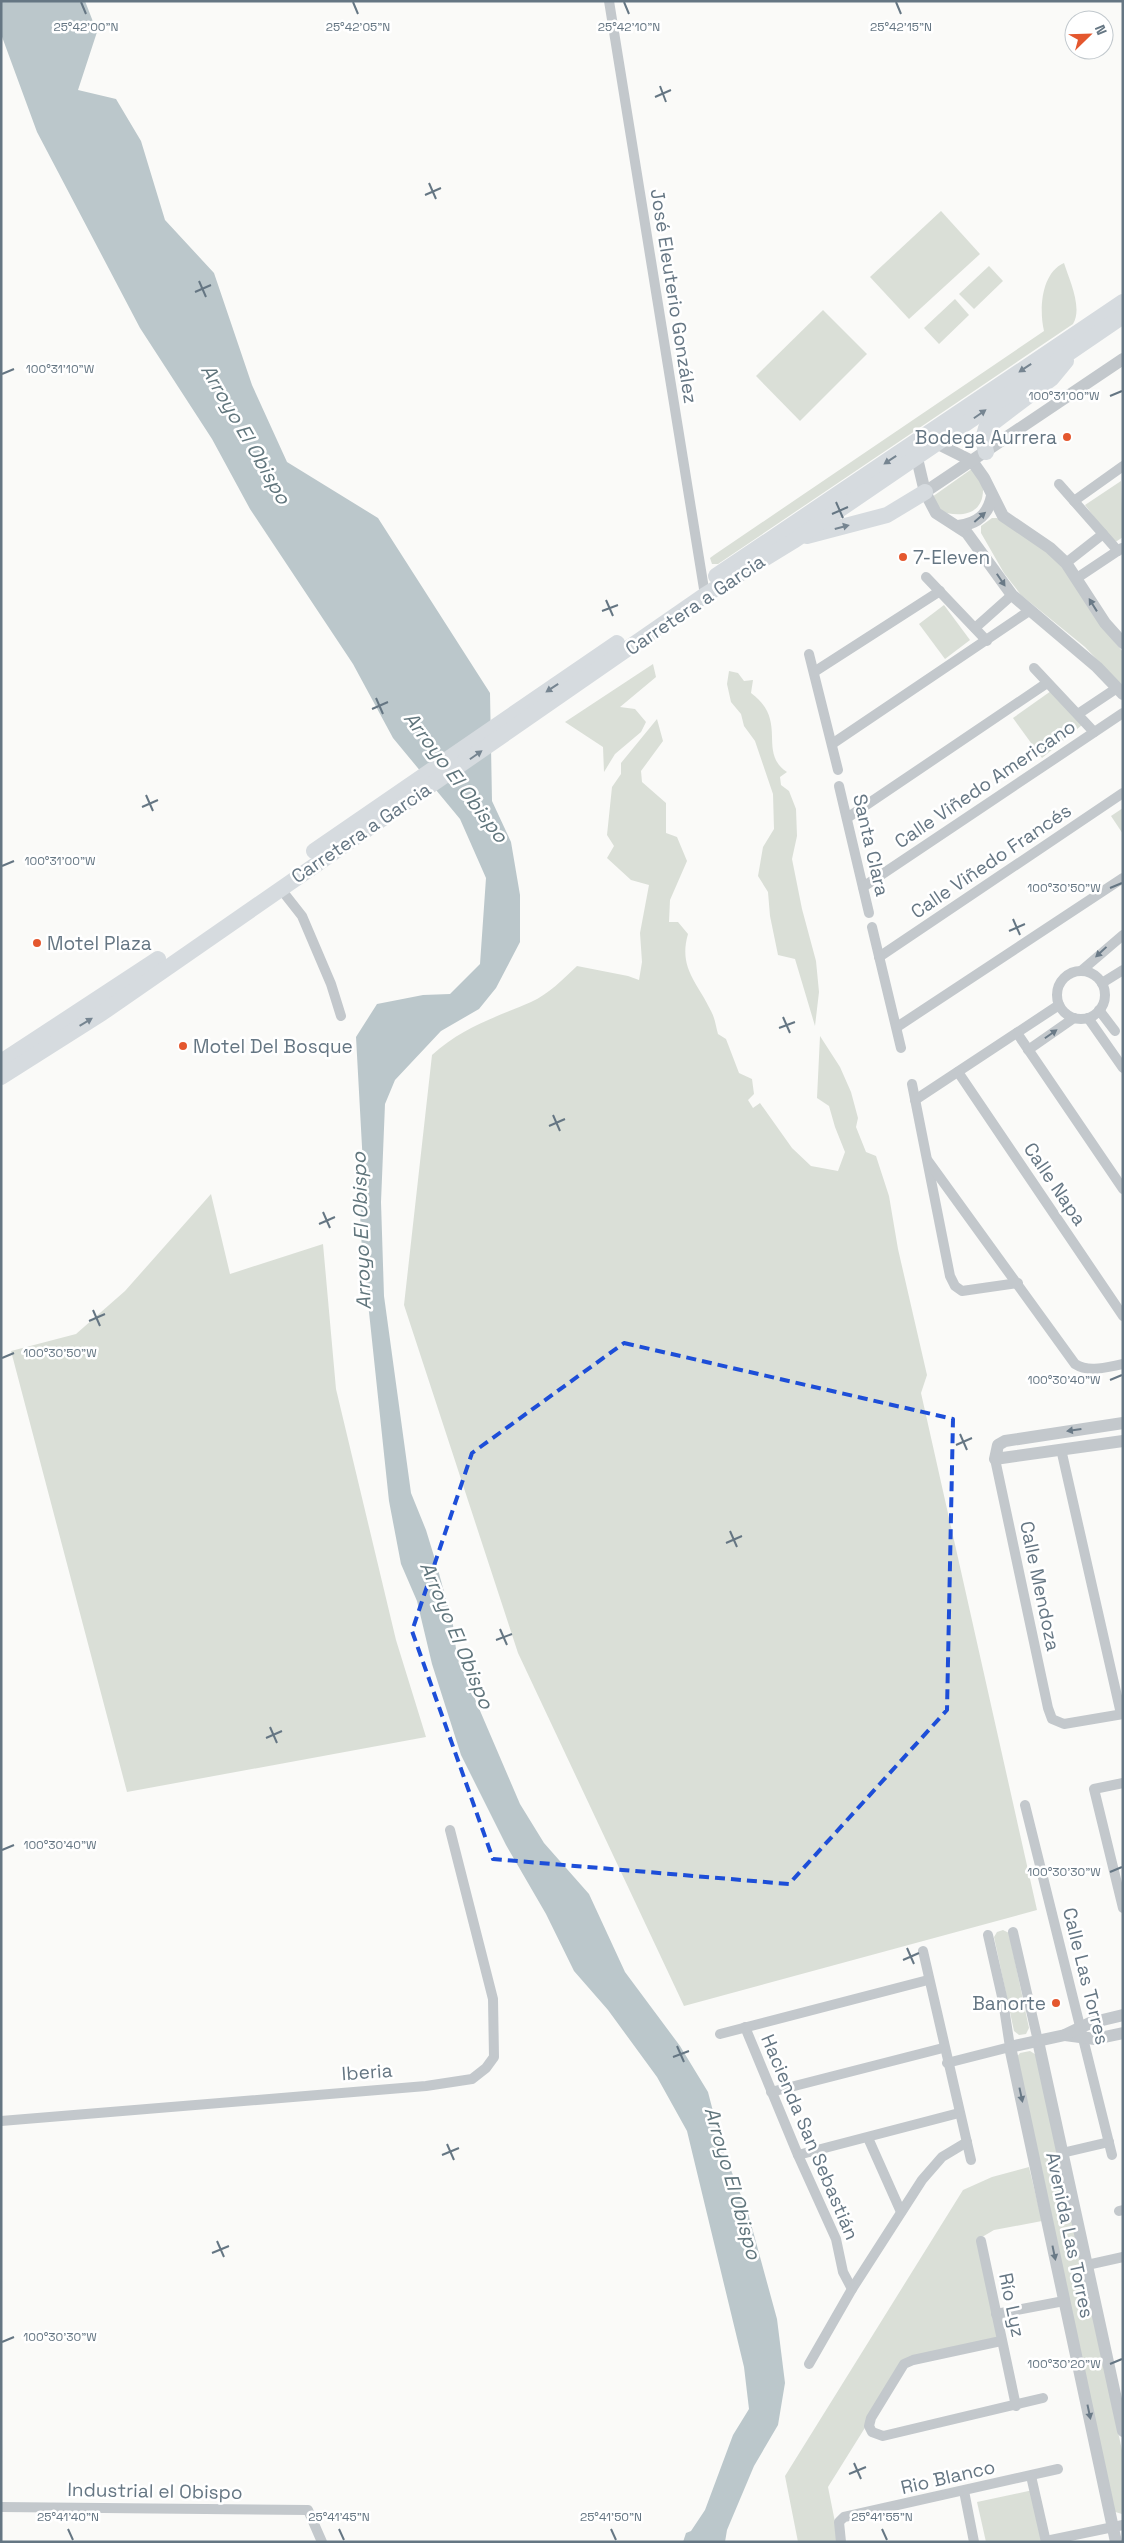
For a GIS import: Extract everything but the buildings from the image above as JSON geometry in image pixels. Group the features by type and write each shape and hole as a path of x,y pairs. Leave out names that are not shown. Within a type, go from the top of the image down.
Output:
{"main road":[{"path":"795,540 1123,302"},
{"path":"704,590 1123,316"},
{"path":"986,452 982,439 986,428 1057,373 1064,365 1070,351"},
{"path":"795,540 886,515 924,492"},
{"name":"Carretera a Garcia","path":"1,1062 419,787 704,590 795,540"},
{"name":"Carretera a Garcia","path":"1,1077 102,1012 280,888 419,787"}],"street":[{"name":"José Eleuterio González","path":"609,1 704,590"},
{"path":"924,492 1123,359"},
{"path":"1078,714 1102,699 1120,691 1091,661 1012,595 976,542 958,526 936,513 924,492 923,446 972,461 984,478 1003,516 1050,548 1066,563 1105,623 1123,643"},
{"path":"1074,501 1123,466"},
{"path":"1059,484 1103,534 1120,549 1077,578"},
{"path":"958,526 971,524 982,518 989,507 992,496"},
{"path":"1066,563 1103,534"},
{"path":"926,577 987,640"},
{"path":"814,672 940,591"},
{"path":"975,628 1012,595"},
{"path":"832,744 1030,610"},
{"path":"809,654 838,770"},
{"name":"Calle Viñedo Americano","path":"863,887 1094,732 1034,668"},
{"path":"847,818 1047,683"},
{"path":"1094,732 1120,715"},
{"name":"Santa Clara","path":"839,786 869,913"},
{"name":"Calle Viñedo Francés","path":"879,957 1123,793"},
{"path":"897,1027 1123,878"},
{"path":"280,888 302,916 331,984 340,1016"},
{"path":"872,927 901,1048"},
{"path":"1081,971 1123,935"},
{"path":"1102,983 1123,970"},
{"path":"1081,971 1093,974 1102,983 1105,997 1099,1010 1088,1018 1074,1018 1068,1015 1059,1005 1057,992 1062,979 1074,972 1081,971"},
{"path":"915,1100 1059,1005"},
{"path":"1099,1010 1119,1029 1103,1039"},
{"path":"1028,1050 1074,1018"},
{"path":"1088,1018 1123,1068"},
{"path":"1017,1033 1123,1189"},
{"name":"Calle Napa","path":"958,1072 1123,1316"},
{"path":"912,1084 950,1276 955,1286 965,1291 1018,1283"},
{"path":"928,1162 1018,1283 1075,1364 1085,1369 1123,1364"},
{"path":"1123,1423 1005,1441 998,1445 995,1459 1123,1441"},
{"path":"1060,1449 1122,1714"},
{"name":"Calle Mendoza","path":"995,1459 1046,1699 1052,1719 1064,1724 1122,1714"},
{"path":"1123,1783 1094,1788 1123,1908"},
{"name":"Calle Las Torres","path":"1025,1805 1112,2155"},
{"name":"Iberia","path":"1,2121 426,2086 472,2079 486,2068 494,2057 493,1999 450,1830"},
{"name":"Avenida Las Torres","path":"1014,1932 1123,2431"},
{"name":"Avenida Las Torres","path":"988,1935 1064,2301 1118,2526 1116,2542"},
{"path":"923,1951 943,2048 971,2160"},
{"path":"720,2034 928,1980"},
{"path":"947,2063 1081,2032 1123,2016"},
{"name":"Hacienda San Sebastián","path":"745,2027 798,2156 836,2239 843,2272 852,2289"},
{"path":"1081,2032 1095,2039 1123,2033"},
{"path":"771,2092 943,2048"},
{"path":"798,2156 959,2112"},
{"path":"868,2138 901,2212"},
{"path":"809,2364 852,2289 930,2168 967,2142"},
{"path":"1062,2152 1109,2142"},
{"name":"Río Lyz","path":"981,2241 1016,2406"},
{"path":"1087,2265 1123,2257"},
{"path":"996,2314 1064,2301"},
{"path":"1001,2341 913,2360 900,2368 869,2421 872,2432 883,2436 1016,2406 1043,2398"},
{"name":"Rio Blanco","path":"842,2542 839,2522 844,2518 1032,2476 1058,2468"},
{"path":"1032,2476 1046,2541 1118,2526"},
{"path":"964,2491 974,2542"},
{"name":"Industrial el Obispo","path":"1,2507 308,2510 322,2542"}],"highlighted area":[{"path":"624,1343 953,1419 947,1710 789,1884 493,1859 412,1631 472,1453"}],"shaded area":[{"path":"941,211 980,254 909,319 870,277"},
{"path":"1064,263 1076,302 1077,310 1073,324 718,564 712,564 710,558 714,555 1044,331 1042,303 1046,283 1056,268"},
{"path":"989,266 1003,281 974,309 959,294"},
{"path":"955,299 969,315 939,344 924,328"},
{"path":"823,310 867,354 800,421 756,376"},
{"path":"973,468 983,487 982,499 978,506 974,510 960,514 945,513 938,510 932,497"},
{"path":"1121,481 1123,537 1114,543 1085,505"},
{"path":"992,518 997,518 1034,543 1068,572 1108,633 1123,652 1123,687 1085,647 1021,595 1004,573 981,533 981,526"},
{"path":"944,605 970,640 945,659 919,624"},
{"path":"653,664 656,677 620,707 635,709 646,722 641,732 615,754 604,772 603,747 565,722"},
{"path":"729,671 738,673 744,681 753,680 751,693 762,704 768,714 774,755 778,764 787,772 780,777 781,785 789,791 796,809 797,836 792,859 802,909 816,961 819,992 815,1026 795,959 778,955 770,916 768,892 758,876 763,847 774,829 773,794 755,741 744,726 741,714 731,702 727,684"},
{"path":"1051,691 1082,725 1042,758 1013,718"},
{"path":"657,719 663,741 641,771 642,782 666,803 666,833 677,837 687,861 670,900 669,922 678,922 688,934 686,946 687,966 712,1014 718,1034 726,1039 739,1073 752,1079 754,1094 748,1100 753,1108 760,1103 792,1148 811,1166 838,1171 845,1152 829,1106 817,1098 820,1036 840,1067 851,1092 858,1118 856,1127 866,1152 876,1156 889,1196 898,1249 927,1375 921,1393 1037,1910 684,2006 518,1653 404,1305 432,1055 467,1030 538,999 577,966 639,980 642,962 640,933 649,885 631,880 607,858 614,846 607,835 612,787 621,774 621,763"},
{"path":"1123,808 1123,834 1111,816"},
{"path":"211,1194 230,1274 323,1244 336,1389 396,1640 426,1737 127,1792 11,1351 76,1334 125,1291"},
{"path":"1003,1930 1009,1933 1029,2028 1026,2034 1019,2035 1014,2031 994,1937 997,1932"},
{"path":"1030,2051 1038,2056 1123,2455 1122,2514 1112,2511 1014,2060 1020,2053"},
{"path":"1029,2167 1042,2221 994,2230 977,2240 998,2342 906,2362 828,2487 839,2542 798,2542 785,2476 963,2190 992,2177"},
{"path":"1033,2490 1044,2542 986,2542 977,2502"}],"water":[{"name":"Arroyo El Obispo","path":"1,1 85,1 97,32 78,90 116,99 141,141 165,220 214,273 252,385 287,462 378,518 490,693 492,801 511,842 520,895 520,942 496,988 479,1009 441,1031 395,1080 385,1104 381,1202 384,1296 411,1493 426,1530 437,1566 453,1625 457,1657 520,1804 544,1843 589,1894 625,1972 680,2046 708,2092 723,2150 748,2213 777,2319 785,2383 778,2425 754,2466 727,2530 725,2542 683,2542 686,2533 691,2531 705,2510 733,2435 749,2409 744,2367 687,2131 657,2077 608,2010 574,1971 546,1914 506,1845 461,1755 432,1664 417,1601 401,1564 389,1501 360,1227 363,1165 356,1037 377,1004 423,995 450,994 480,964 486,878 460,819 393,738 353,664 250,509 212,439 140,328 37,132 1,34"}],"place":[{"name":"Bodega Aurrera","path":"1067,437"},
{"name":"7-Eleven","path":"903,557"},
{"name":"Motel Plaza","path":"37,943"},
{"name":"Motel Del Bosque","path":"183,1046"},
{"name":"Banorte","path":"1056,2003"}]}
